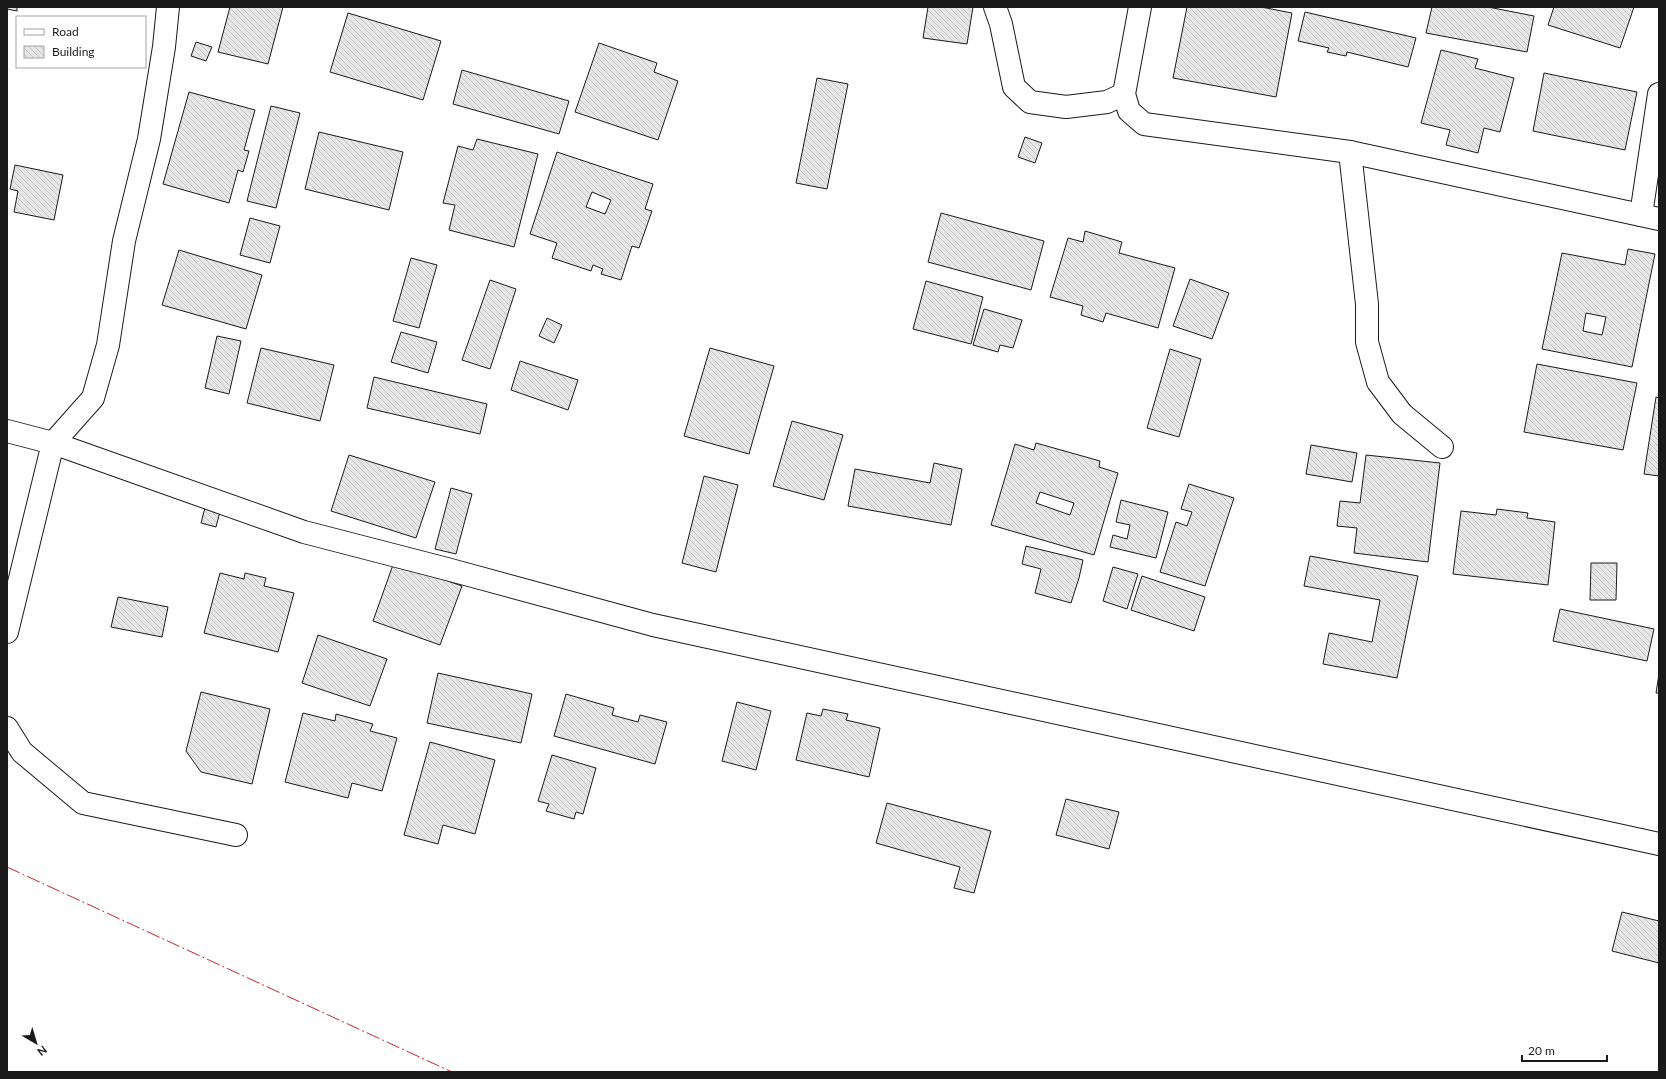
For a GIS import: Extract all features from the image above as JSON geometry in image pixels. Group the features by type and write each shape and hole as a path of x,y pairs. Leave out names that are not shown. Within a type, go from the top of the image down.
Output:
{"street":[{"path":"7,632 53,443 92,398 108,345 124,241 149,139 164,47 168,7"},
{"path":"996,7 1014,86 1030,102 1066,107 1107,102 1124,94"},
{"path":"1140,7 1124,94 1129,111 1144,124 1350,152 1650,217 1659,94"},
{"path":"1350,152 1367,304 1367,342 1378,382 1402,414 1442,447"},
{"path":"7,431 53,443 304,532 448,569 653,625 1659,844"},
{"path":"7,728 22,752 83,803 236,835"}],"building":[{"path":"7,7 17,7 17,11 7,9"},
{"path":"230,7 283,7 268,64 218,52"},
{"path":"928,7 973,7 967,44 923,38"},
{"path":"1187,7 1261,7 1292,13 1276,97 1173,78"},
{"path":"1432,7 1488,7 1534,16 1527,52 1426,33"},
{"path":"1554,7 1634,7 1620,48 1548,25"},
{"path":"1305,12 1416,38 1408,67 1347,52 1346,56 1327,52 1329,48 1298,41"},
{"path":"348,13 441,41 423,100 330,72"},
{"path":"196,42 212,47 206,61 191,56"},
{"path":"599,43 657,63 654,72 678,81 658,140 575,112"},
{"path":"1441,50 1478,59 1475,68 1514,78 1500,132 1484,128 1478,153 1446,145 1450,130 1421,123"},
{"path":"462,70 569,101 559,134 453,104"},
{"path":"1544,73 1637,92 1625,150 1533,131"},
{"path":"817,78 848,84 827,189 796,183"},
{"path":"189,92 255,110 244,150 249,151 243,172 238,170 229,203 163,184"},
{"path":"271,106 300,113 276,208 247,201"},
{"path":"319,132 403,152 389,210 305,189"},
{"path":"1025,137 1042,143 1035,163 1018,157"},
{"path":"477,139 538,154 514,247 449,230 455,205 443,203 458,146 473,150"},
{"path":"557,152 653,184 645,209 652,211 639,248 632,246 621,280 601,274 603,269 593,265 591,271 552,258 557,243 530,234","holes":["592,192 611,200 605,214 586,207"]},
{"path":"15,165 63,175 54,220 14,212 18,191 10,189"},
{"path":"941,213 1044,241 1031,290 928,262"},
{"path":"250,218 280,226 270,263 240,255"},
{"path":"1085,231 1122,242 1119,253 1175,268 1158,328 1106,313 1103,322 1081,315 1083,306 1050,297 1068,238 1083,242"},
{"path":"1628,249 1655,254 1632,367 1542,349 1562,253 1625,265","holes":["1586,313 1606,317 1602,335 1583,331"]},
{"path":"179,250 262,275 246,329 162,305"},
{"path":"411,258 437,265 419,328 393,321"},
{"path":"1190,279 1229,293 1212,339 1173,326"},
{"path":"490,280 516,289 490,369 462,360"},
{"path":"926,281 983,297 971,344 913,329"},
{"path":"984,309 1022,320 1013,348 1000,345 998,352 973,345"},
{"path":"547,318 562,325 554,343 539,336"},
{"path":"401,332 437,342 428,373 391,362"},
{"path":"217,336 241,341 229,394 205,388"},
{"path":"261,348 334,365 320,421 247,403"},
{"path":"710,348 774,366 749,454 684,436"},
{"path":"1170,349 1201,359 1179,437 1147,428"},
{"path":"520,361 578,380 568,410 511,390"},
{"path":"1537,364 1637,383 1623,450 1524,432"},
{"path":"374,377 487,404 480,434 367,408"},
{"path":"1656,397 1659,398 1659,476 1644,474"},
{"path":"792,421 843,435 824,500 773,486"},
{"path":"1036,443 1100,461 1099,467 1118,473 1094,555 991,525 1015,444 1034,450","holes":["1040,492 1074,503 1070,515 1036,503"]},
{"path":"1311,445 1357,453 1352,482 1306,474"},
{"path":"349,455 435,482 416,538 331,511"},
{"path":"1366,455 1440,463 1428,562 1354,553 1357,528 1337,526 1340,501 1360,503"},
{"path":"934,463 962,469 951,525 848,506 855,469 930,483"},
{"path":"704,476 738,485 716,572 682,563"},
{"path":"1189,484 1234,498 1205,586 1160,572 1176,522 1187,526 1192,512 1181,509"},
{"path":"451,488 472,494 456,554 435,549"},
{"path":"207,500 222,504 216,527 201,523"},
{"path":"1121,500 1168,512 1156,558 1110,547 1113,535 1127,539 1130,525 1116,522"},
{"path":"1497,509 1528,513 1527,518 1555,522 1548,585 1453,574 1461,511 1496,515"},
{"path":"1026,546 1083,560 1071,603 1035,593 1041,569 1022,564"},
{"path":"1310,556 1418,576 1397,678 1323,664 1329,633 1372,642 1380,600 1304,586"},
{"path":"394,562 462,586 440,645 373,621"},
{"path":"1591,563 1617,563 1616,600 1590,600"},
{"path":"1113,567 1138,574 1127,609 1103,601"},
{"path":"220,573 244,579 245,573 266,578 264,586 294,593 278,652 204,633"},
{"path":"1142,576 1205,597 1194,631 1131,610"},
{"path":"118,597 168,607 162,637 111,627"},
{"path":"1560,609 1654,629 1647,661 1553,641"},
{"path":"318,635 387,659 370,706 302,683"},
{"path":"438,673 532,694 521,743 427,723"},
{"path":"1659,674 1659,693 1656,693"},
{"path":"201,692 270,709 252,784 201,772 186,751"},
{"path":"566,694 614,708 612,715 638,722 640,715 667,722 655,764 554,736"},
{"path":"737,702 771,711 756,770 722,761"},
{"path":"823,709 848,714 846,720 880,728 869,777 796,760 807,713 821,716"},
{"path":"303,713 335,721 336,714 373,724 370,731 397,738 382,791 352,783 348,798 285,782"},
{"path":"430,742 495,760 475,834 443,825 438,844 404,835"},
{"path":"552,755 596,768 583,814 576,812 574,819 546,811 549,804 538,801"},
{"path":"1066,799 1119,812 1109,849 1056,835"},
{"path":"887,803 991,831 974,893 954,888 960,867 876,843"},
{"path":"1622,912 1659,921 1659,963 1612,951"}],"power":[{"path":"7,867 452,1072"}]}
